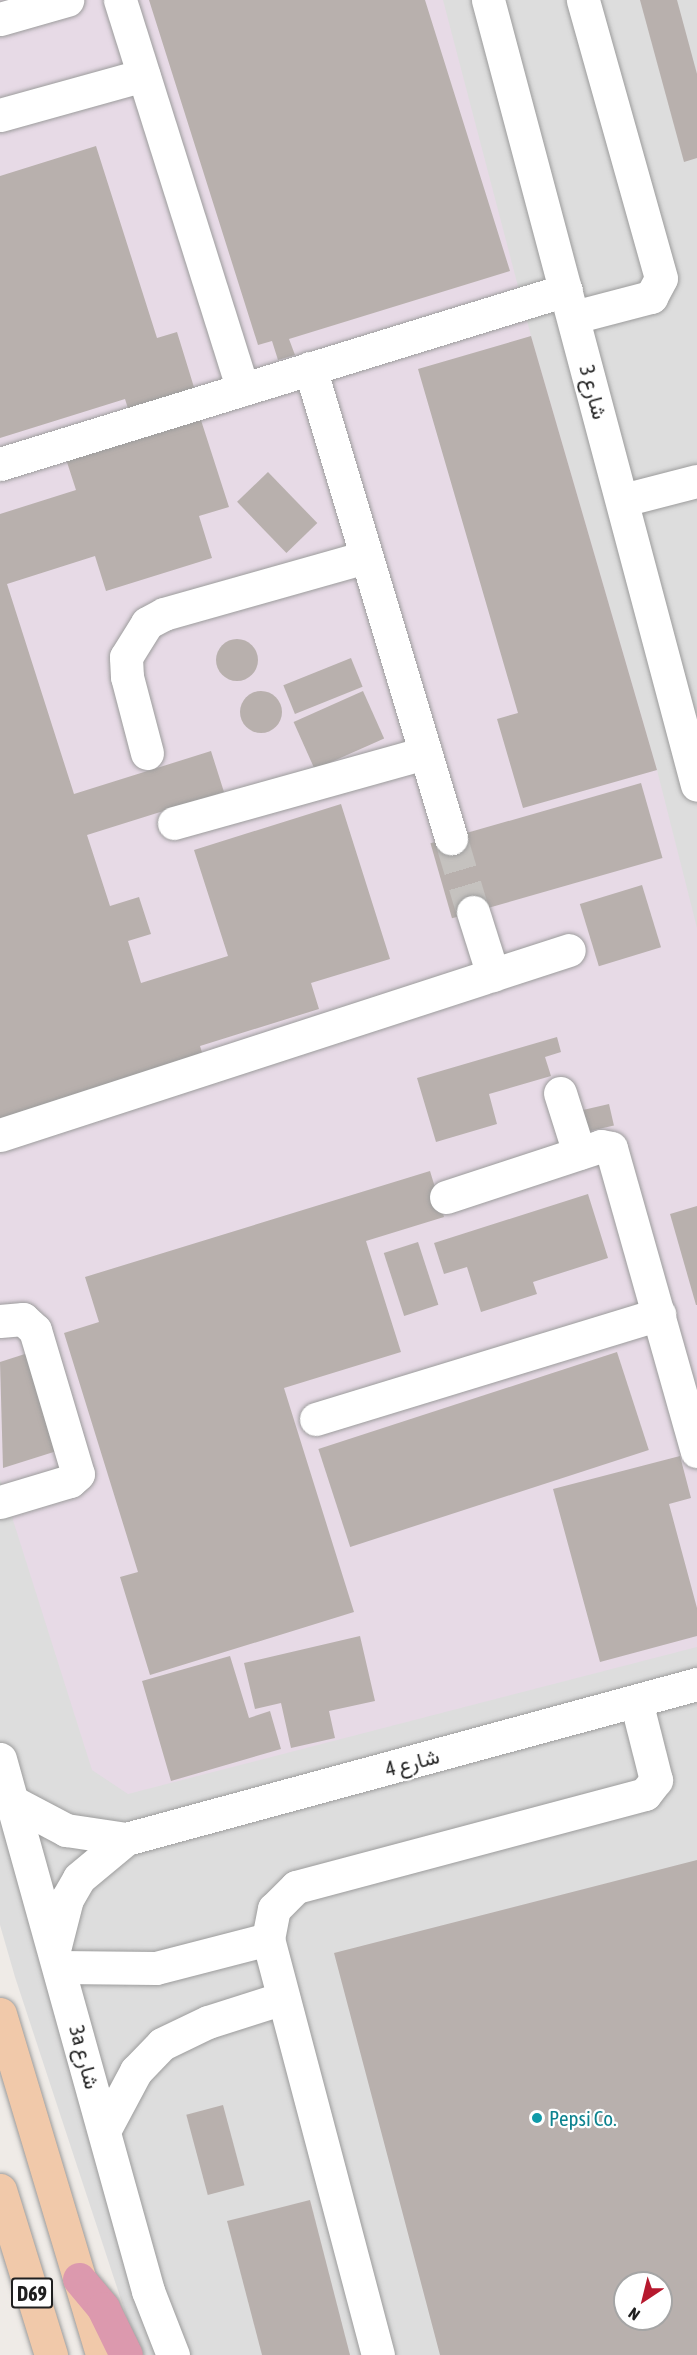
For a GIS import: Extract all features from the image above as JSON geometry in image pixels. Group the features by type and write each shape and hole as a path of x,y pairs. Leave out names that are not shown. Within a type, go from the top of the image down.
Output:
{"highway":[{"path":"79,2279 103,2308 126,2355"}],"main road":[{"path":"0,2014 102,2355"},
{"name":"D69","path":"0,2190 51,2355"}],"street":[{"path":"0,19 67,0"},
{"path":"120,0 243,389"},
{"name":"شارع 3","path":"488,0 623,500 697,785"},
{"path":"0,464 310,368 570,304 651,297 661,278 583,0"},
{"path":"0,115 144,75"},
{"path":"310,368 451,838"},
{"path":"623,500 697,481"},
{"path":"147,753 126,667 134,638 147,624 164,614 366,556"},
{"path":"174,823 425,753"},
{"path":"473,912 492,975"},
{"path":"0,1135 569,950"},
{"path":"560,1093 579,1153"},
{"path":"446,1197 605,1145 611,1148 697,1451"},
{"path":"316,1419 659,1314"},
{"path":"0,1321 23,1319 35,1330 78,1474 70,1481 0,1502"},
{"name":"شارع 4","path":"15,1803 66,1830 126,1839 697,1684"},
{"path":"378,2355 268,1939 274,1909 296,1887 650,1791 655,1774 636,1701"},
{"name":"3a شارع","path":"0,1759 15,1803 58,1956 148,2291 173,2355"},
{"name":"شارع 4","path":"58,1956 66,1899 79,1878 126,1839"},
{"path":"58,1956 156,1968 268,1939"},
{"path":"105,2129 136,2071 162,2044 208,2022 283,1998"}],"shaded area":[{"path":"0,0 697,0 697,2355 144,2355 128,2321 0,1925"},
{"path":"0,0 443,0 531,336 657,770 697,928 697,1647 128,1794 92,1770 0,1479"}],"building":[{"path":"149,0 425,0 510,271 289,339 295,355 278,360 272,341 258,345"},
{"path":"640,0 677,0 697,74 697,158 684,162"},
{"path":"96,146 157,338 177,332 197,397 131,418 125,399 0,438 0,176"},
{"path":"531,336 657,770 523,808 497,719 518,713 418,369"},
{"path":"199,414 229,507 199,516 212,558 106,591 95,556 7,584 74,794 211,751 224,792 87,835 110,906 139,897 151,934 128,941 141,983 228,956 194,850 341,804 390,959 311,983 319,1009 200,1046 205,1062 0,1127 0,514 76,490 65,456"},
{"path":"268,472 317,523 286,553 237,502"},
{"path":"237,639 252,645 258,660 252,675 237,681 222,675 216,660 222,645"},
{"path":"351,658 363,687 295,714 283,685"},
{"path":"261,691 276,697 282,712 276,727 261,733 246,727 240,712 246,697"},
{"path":"363,691 384,739 315,769 294,722"},
{"path":"641,783 662,858 452,918 430,843"},
{"path":"642,885 661,947 599,966 580,904"},
{"path":"557,1037 561,1052 545,1057 551,1076 489,1094 497,1124 436,1142 417,1078"},
{"path":"609,1104 614,1125 586,1132 581,1111"},
{"path":"430,1171 444,1217 366,1241 401,1352 284,1388 354,1612 150,1675 120,1577 138,1572 64,1333 99,1322 85,1277"},
{"path":"588,1194 608,1258 533,1282 537,1294 481,1312 467,1267 444,1274 434,1243"},
{"path":"697,1206 697,1305 696,1305 670,1214"},
{"path":"418,1242 438,1305 404,1316 384,1253"},
{"path":"617,1352 649,1450 350,1547 318,1449"},
{"path":"28,1353 60,1450 3,1468 0,1362"},
{"path":"680,1456 691,1498 669,1504 697,1608 697,1636 600,1662 553,1489"},
{"path":"360,1636 375,1701 329,1711 335,1738 291,1748 281,1703 255,1709 244,1663"},
{"path":"230,1656 249,1718 270,1711 281,1749 171,1781 142,1681"},
{"name":"Pepsi Co.","path":"697,1860 697,2355 440,2355 334,1953"},
{"path":"223,2105 244,2185 208,2195 186,2115"},
{"path":"310,2200 350,2355 262,2355 227,2221"}],"tunnel":[{"path":"451,838 473,912"}],"place":[{"name":"Pepsi Co.","path":"537,2118"}]}
